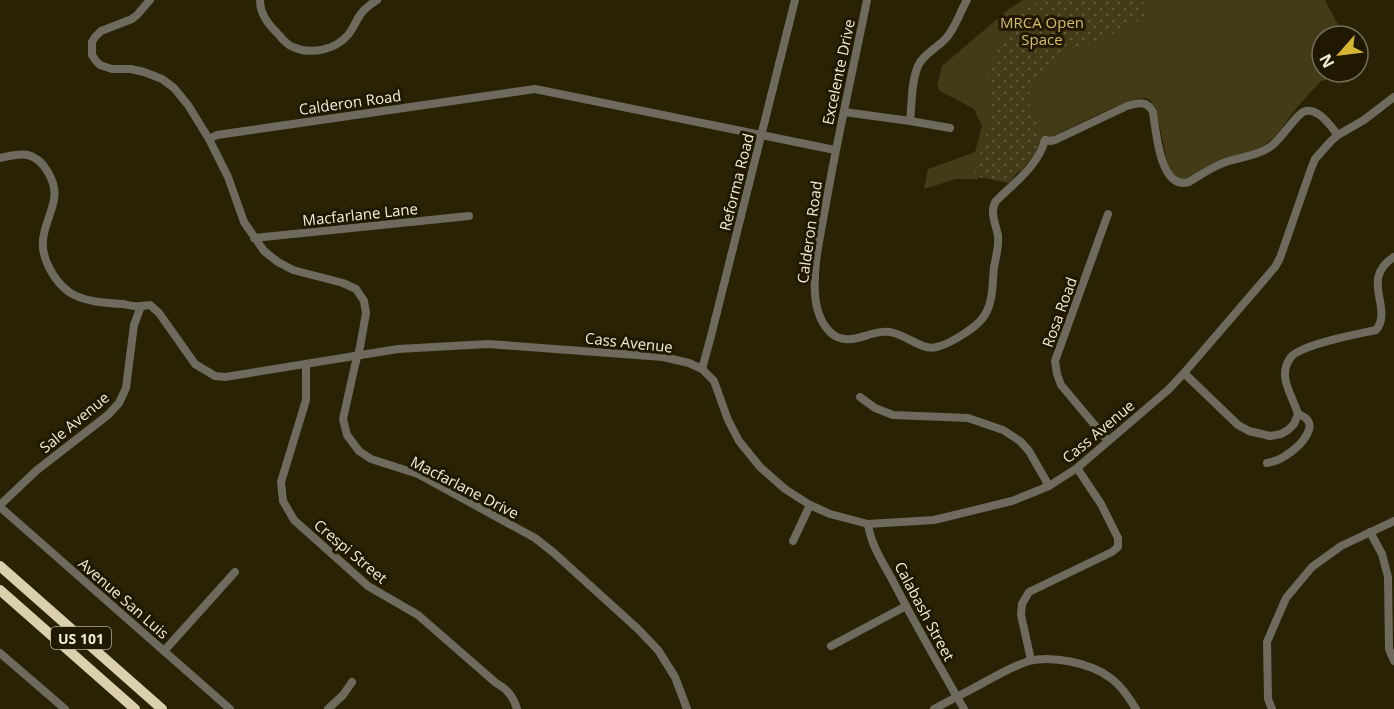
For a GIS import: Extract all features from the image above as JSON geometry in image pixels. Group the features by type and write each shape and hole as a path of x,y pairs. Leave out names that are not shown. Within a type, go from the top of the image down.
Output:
{"highway":[{"name":"US 101","path":"0,566 162,709"},
{"name":"US 101","path":"0,590 135,709"}],"street":[{"name":"Macfarlane Drive","path":"150,0 132,19 101,31 94,37 92,55 100,65 112,69 144,72 162,79 174,88 188,105 209,139 228,177 244,222 264,251 293,270 343,283 356,289 364,301 366,313 343,419 347,435 359,451 371,459 418,474 535,538 638,629 658,650 675,677 687,709"},
{"path":"260,0 263,16 288,44 294,48 312,51 330,48 341,43 350,34 360,14 377,0"},
{"name":"Reforma Road","path":"702,369 795,0"},
{"name":"Excelente Drive","path":"835,150 867,0"},
{"path":"910,121 918,64 952,30 967,0"},
{"name":"Calderon Road","path":"209,139 217,135 535,89 835,150 815,270 817,311 830,332 841,339 853,339 881,331 891,332 924,347 932,348 941,346 974,327 983,318 992,297 998,246 993,205 1029,168 1039,155 1045,140 1055,140 1126,106 1146,103 1153,112 1162,160 1172,179 1184,184 1225,162 1252,155 1271,146 1303,111 1310,110 1320,115 1338,135"},
{"name":"Cass Avenue","path":"0,158 29,155 38,160 47,170 55,197 42,242 46,259 59,282 69,292 97,302 150,305 195,364 215,376 225,377 398,349 488,344 663,357 689,363 702,369 714,381 728,420 739,441 760,467 785,489 810,505 830,514 868,524 934,520 1012,501 1049,486 1077,468 1168,390 1275,267 1315,159 1338,135 1357,126 1394,98"},
{"path":"844,112 950,128"},
{"name":"Rosa Road","path":"1108,214 1055,361 1061,385 1108,441"},
{"name":"Macfarlane Lane","path":"254,238 469,216"},
{"path":"1184,373 1238,425 1249,431 1270,435 1281,434 1294,424 1298,414 1284,376 1291,357 1313,346 1376,330 1382,325 1387,313 1379,277 1381,269 1394,257"},
{"name":"Sale Avenue","path":"0,506 38,470 119,403 126,388 134,325 141,306"},
{"name":"Crespi Street","path":"306,364 306,400 281,482 283,501 294,520 368,586 418,615 504,688 510,694 516,707"},
{"path":"860,397 875,408 893,415 968,418 1003,430 1020,441 1029,451 1049,486"},
{"path":"1267,463 1288,454 1307,436 1310,431 1308,421 1306,417 1298,414"},
{"path":"1031,660 1021,615 1022,604 1029,592 1118,547 1118,538 1101,504 1077,468"},
{"path":"794,541 810,505"},
{"name":"Avenue San Luis","path":"0,506 230,709"},
{"path":"1272,709 1268,699 1267,642 1286,598 1312,567 1341,546 1394,521"},
{"name":"Calabash Street","path":"868,524 870,537 964,709"},
{"path":"1370,532 1382,554 1388,577 1389,649 1394,661"},
{"path":"164,651 235,572"},
{"path":"831,646 906,606"},
{"path":"0,652 65,709"},
{"path":"934,709 1007,670 1031,660 1060,660 1093,669 1110,677 1136,709"},
{"path":"328,709 343,695 352,682"}],"green space":[{"path":"1023,0 1325,0 1338,24 1310,24 1310,84 1318,84 1297,107 1277,135 1262,147 1185,182 1176,178 1168,166 1156,108 1145,98 1114,107 1052,137 1041,138 1035,154 1022,170 1011,177 989,175 976,179 956,179 924,189 928,169 975,152 982,126 974,109 940,91 937,85 942,66 1009,9"},
{"name":"MRCA Open Space","path":"1041,0 1142,0 1151,17 1091,44 1067,48 1059,53 1047,74 1031,90 1029,99 1042,142 1009,183 974,176 985,134 991,135 987,69 1020,11"}]}
